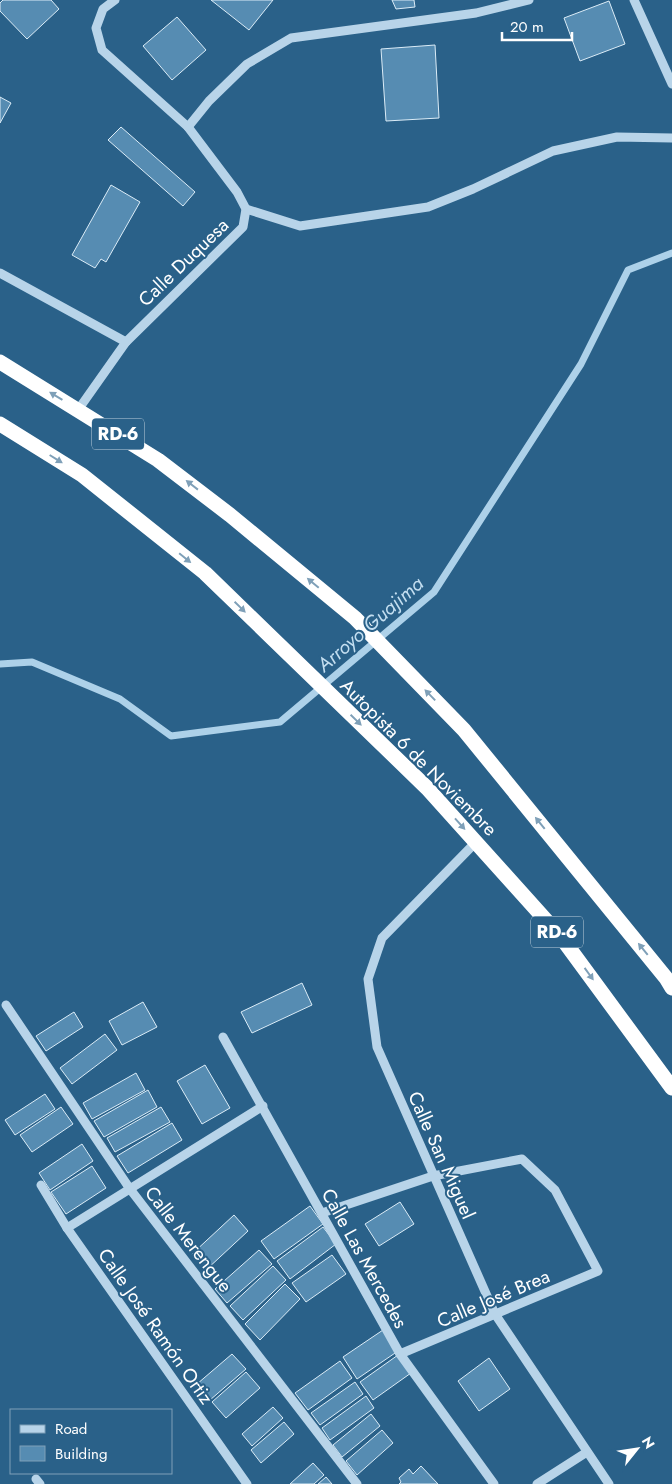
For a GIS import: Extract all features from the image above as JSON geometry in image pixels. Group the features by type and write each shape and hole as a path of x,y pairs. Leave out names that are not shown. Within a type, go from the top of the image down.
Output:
{"highway":[{"name":"RD-6","path":"0,362 158,460 230,515 355,618 464,730 670,981"},
{"name":"Autopista 6 de Noviembre","path":"0,424 82,475 204,573 427,788 561,937 672,1088"}],"street":[{"name":"Calle Duquesa","path":"78,410 126,342 243,227 246,209 237,192 188,127 102,50 96,28 103,9 115,0"},
{"path":"188,127 209,101 247,64 291,38 476,13 529,0"},
{"path":"634,0 672,84"},
{"path":"246,209 300,226 428,207 553,151 617,137 672,138"},
{"path":"0,273 126,342"},
{"name":"Calle San Miguel","path":"476,842 382,938 368,979 377,1047 495,1314 609,1484"},
{"name":"Calle Merengue","path":"6,1006 130,1189 357,1484"},
{"name":"Calle Las Mercedes","path":"223,1037 400,1354 494,1484"},
{"path":"67,1228 263,1106"},
{"name":"Calle José Brea","path":"400,1354 598,1271 555,1190 522,1159 433,1176"},
{"path":"322,1213 433,1176"},
{"name":"Calle José Ramón Ortiz","path":"41,1185 67,1228 247,1484"},
{"path":"537,1484 587,1452"}],"building":[{"path":"3,0 51,0 59,9 27,39 0,11 0,3"},
{"path":"211,0 273,0 249,30"},
{"path":"392,0 414,0 415,7 396,9"},
{"path":"609,1 625,44 580,61 564,18"},
{"path":"177,17 206,50 172,80 143,46"},
{"path":"435,45 439,118 386,121 381,49"},
{"path":"0,97 11,103 0,123"},
{"path":"121,127 195,192 183,206 108,140"},
{"path":"111,185 140,202 106,262 101,259 95,268 72,255"},
{"path":"302,983 312,1005 252,1033 241,1012"},
{"path":"143,1002 157,1027 122,1045 109,1021"},
{"path":"74,1012 83,1027 46,1051 36,1036"},
{"path":"105,1034 117,1050 72,1084 60,1068"},
{"path":"205,1065 230,1108 202,1124 177,1081"},
{"path":"136,1073 145,1090 92,1119 83,1103"},
{"path":"148,1090 157,1107 104,1137 94,1121"},
{"path":"45,1094 55,1109 15,1135 5,1120"},
{"path":"61,1107 73,1124 32,1152 20,1135"},
{"path":"161,1107 170,1122 115,1152 107,1138"},
{"path":"172,1123 182,1140 128,1173 117,1156"},
{"path":"82,1144 93,1161 50,1190 39,1173"},
{"path":"92,1166 106,1188 66,1214 51,1192"},
{"path":"400,1202 414,1224 379,1246 365,1224"},
{"path":"310,1206 323,1224 274,1259 261,1241"},
{"path":"234,1215 248,1231 206,1270 192,1254"},
{"path":"323,1227 336,1244 290,1279 277,1261"},
{"path":"259,1250 272,1264 227,1303 215,1289"},
{"path":"332,1255 346,1274 306,1302 292,1283"},
{"path":"273,1266 286,1280 243,1320 230,1306"},
{"path":"285,1284 300,1299 260,1340 245,1324"},
{"path":"383,1330 398,1351 357,1379 343,1357"},
{"path":"232,1354 246,1369 210,1400 197,1384"},
{"path":"398,1355 411,1373 373,1400 360,1382"},
{"path":"489,1358 510,1389 479,1411 458,1381"},
{"path":"340,1361 352,1378 308,1410 295,1393"},
{"path":"246,1372 260,1388 226,1418 212,1402"},
{"path":"355,1382 363,1394 320,1425 311,1413"},
{"path":"366,1396 374,1408 330,1440 322,1428"},
{"path":"273,1407 283,1418 252,1446 242,1434"},
{"path":"371,1414 380,1426 342,1457 333,1445"},
{"path":"284,1422 294,1434 261,1463 251,1450"},
{"path":"382,1430 393,1443 357,1475 346,1461"},
{"path":"313,1463 324,1475 314,1484 290,1484"},
{"path":"421,1466 438,1484 399,1484 401,1482 399,1478 409,1469 413,1474"},
{"path":"326,1477 332,1484 318,1484"}],"waterway":[{"name":"Arroyo Guajima","path":"0,664 32,662 120,699 171,736 280,722 434,592 581,364 628,270 672,253"}]}
